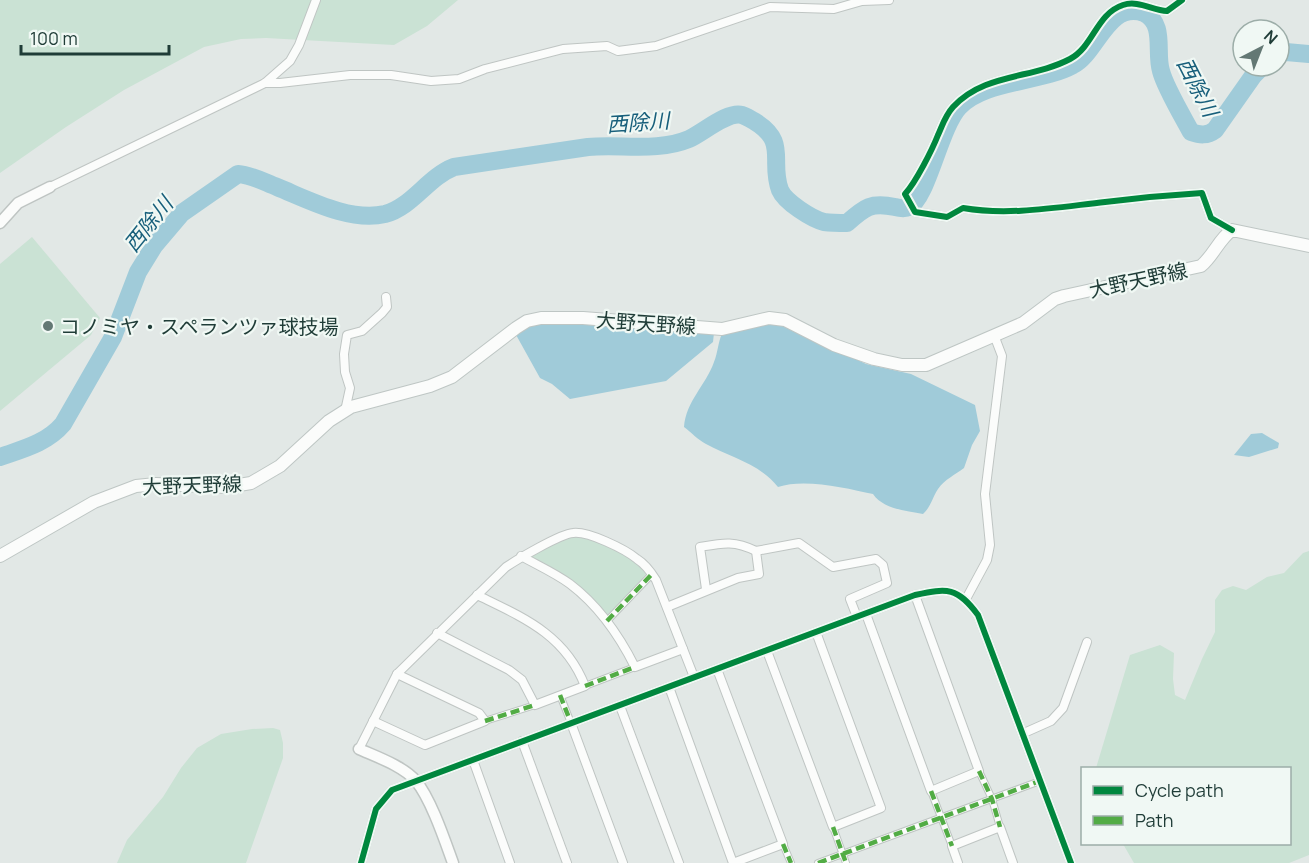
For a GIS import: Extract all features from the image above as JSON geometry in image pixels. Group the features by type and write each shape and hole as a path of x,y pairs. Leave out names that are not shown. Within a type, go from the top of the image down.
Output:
{"main road":[{"path":"1232,230 1238,229 1309,246"},
{"name":"大野天野線","path":"0,556 93,502 136,486 156,484 227,487 251,483 280,466 329,421 351,407 430,386 452,377 528,321 541,318 583,318 722,329 769,318 785,320 834,345 874,359 902,365 926,365 950,357 994,334 1023,323 1055,299 1201,266 1209,259 1223,237 1232,230"}],"street":[{"path":"0,223 18,203 265,82 290,61 299,45 316,0"},
{"path":"265,82 280,83 350,75 391,75 431,81 459,79 485,69 562,50 607,46 618,51 656,46 770,7 834,9 862,1 889,0"},
{"path":"1182,0 1167,11 1132,3 1118,7 1104,17 1084,48 1071,58 1041,70 977,87 955,104 943,121 938,135 905,195 915,212 947,217 963,208 976,210 1042,209 1144,197 1202,194 1211,218 1232,230"},
{"path":"345,411 350,388 345,372 344,354 347,336 362,331 382,313 387,307 386,297"},
{"path":"966,599 987,560 990,545 985,494 1002,356 994,334"},
{"path":"453,863 428,801 416,780 396,766 359,749 397,674 506,567 521,556 571,532 586,534 630,554 639,560 656,579 694,677"},
{"path":"706,589 700,547 726,542 744,545 756,551 799,543 833,567 876,559 883,565 887,583 850,599 861,615 958,863"},
{"path":"667,607 706,589 738,578 759,574 756,551"},
{"path":"521,556 568,583 587,598 607,621 635,667"},
{"path":"607,621 652,574"},
{"path":"361,863 376,809 392,790 861,615 915,596 941,590 966,599 978,615 1071,863"},
{"path":"477,595 532,622 554,640 572,660 585,686"},
{"path":"915,596 979,771 992,799 1013,863"},
{"path":"816,632 882,808 833,827"},
{"path":"437,633 509,670 522,681 535,705"},
{"path":"1024,734 1052,721 1063,708 1088,642"},
{"path":"373,721 425,745 683,650"},
{"path":"767,651 846,863"},
{"path":"717,669 791,863"},
{"path":"397,674 479,713 485,721"},
{"path":"669,687 734,863 783,844"},
{"path":"560,695 623,863"},
{"path":"620,706 679,863"},
{"path":"522,741 567,863"},
{"path":"473,760 510,863"},
{"path":"931,790 979,771"},
{"path":"818,863 1041,781"},
{"path":"952,846 1000,827"}],"green space":[{"path":"0,0 458,0 427,26 394,45 266,38 241,39 204,47 124,90 0,173"},
{"name":"コノミヤ・スペランツァ球技場","path":"32,237 100,318 91,335 0,411 0,264"},
{"path":"572,534 593,538 613,547 648,572 606,618 588,597 525,557"},
{"path":"1309,551 1309,855 1289,863 1134,863 1124,845 1291,845 1291,767 1096,767 1130,655 1160,645 1174,653 1175,695 1185,700 1215,632 1215,600 1222,590 1233,586 1246,590 1267,577 1284,573 1303,553"},
{"path":"273,728 280,730 283,758 246,863 117,863 127,840 163,797 197,748 221,734"}],"water":[{"path":"540,322 714,333 713,342 666,381 570,399 552,384 540,378 515,333"},
{"path":"771,323 790,327 866,364 911,374 975,405 980,431 964,468 941,486 923,514 889,506 873,494 838,487 800,483 778,487 762,472 715,449 684,427 688,409 714,362 722,334"},
{"path":"1262,433 1279,443 1278,448 1249,457 1234,455 1251,434"}],"waterway":[{"name":"西除川","path":"0,457 42,441 63,424 113,337 138,272 154,246 182,213 238,174 258,179 330,208 372,216 385,214 404,205 436,178 454,167 588,147 639,147 677,143 689,139 729,116 742,115 765,129 775,144 777,180 787,200 806,214 819,220 847,223 869,207 880,205 909,207 922,191 946,130 959,107 970,98 983,92 1060,71 1073,65 1121,14 1132,11 1144,13 1155,24 1159,64 1163,78 1191,132 1203,134 1215,130 1252,78"},
{"name":"西除川","path":"1291,52 1309,54"}],"marked path":[{"path":"607,621 652,574"},
{"path":"585,686 635,667"},
{"path":"560,695 571,723"},
{"path":"485,721 535,705"},
{"path":"979,771 992,799 1000,827"},
{"path":"818,863 1040,781"},
{"path":"931,791 952,846"},
{"path":"833,827 846,863"},
{"path":"783,844 791,863"}],"cycle path":[{"path":"1182,0 1167,11 1140,4 1123,5 1107,15 1085,46 1070,59 1040,70 994,82 965,96 944,120 932,149 905,194 915,212 947,217 963,208 998,211 1034,210 1202,193 1211,218 1232,230"},
{"path":"361,863 376,809 392,790 915,595 936,591 958,595 978,615 1071,863"}],"place":[{"name":"コノミヤ・スペランツァ球技場","path":"48,326"}]}
